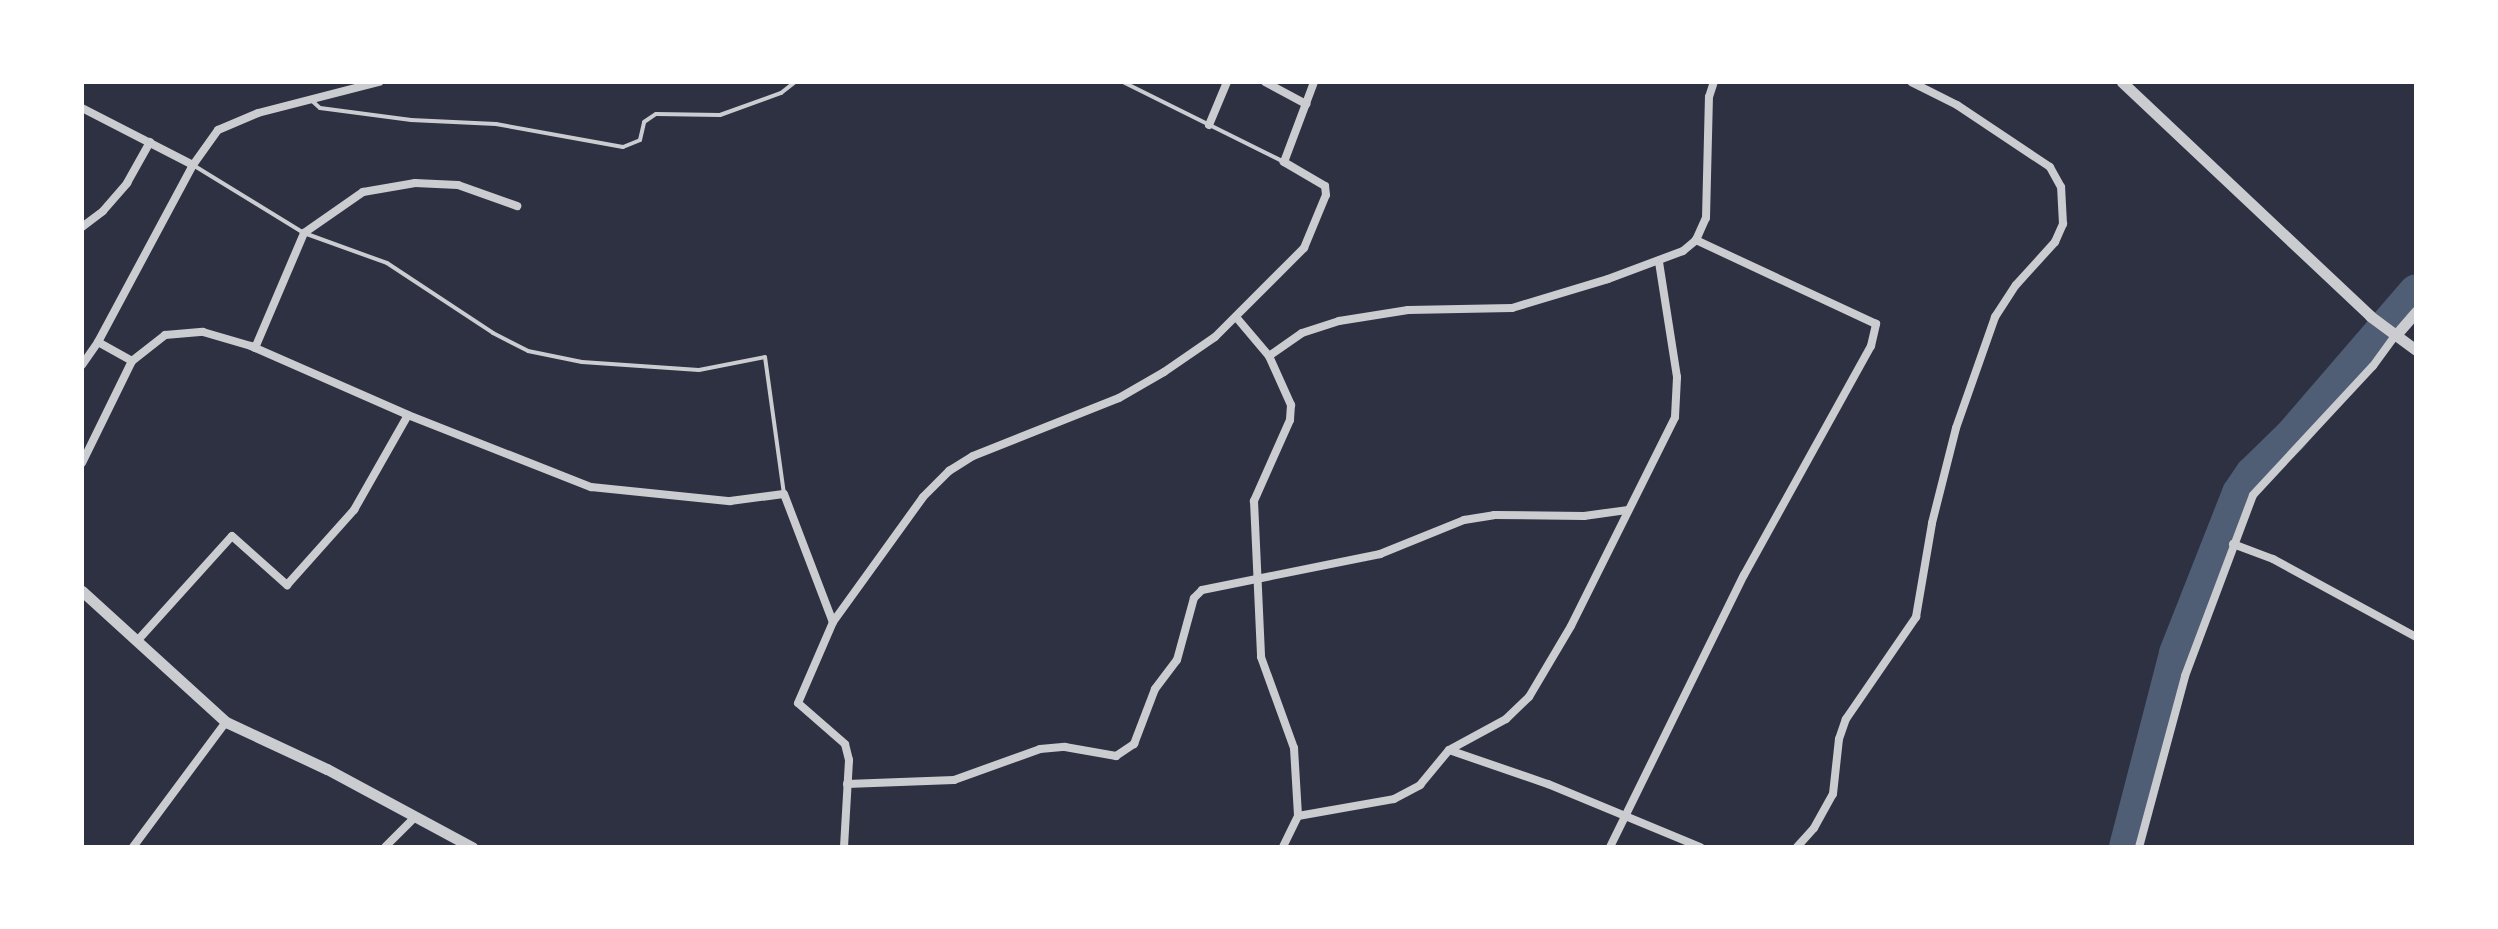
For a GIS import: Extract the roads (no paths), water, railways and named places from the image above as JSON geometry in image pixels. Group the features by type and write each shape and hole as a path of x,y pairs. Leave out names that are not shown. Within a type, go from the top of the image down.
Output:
{"street":[{"path":"82,365 98,342 193,165 218,130 258,113 379,82"},
{"path":"1209,125 1227,82"},
{"path":"1265,82 1306,104"},
{"path":"844,847 849,760 845,744 798,703 833,622 918,504 949,471 973,456 1119,398 1194,352 1236,317 1304,248 1326,195 1325,186 1284,162 1314,82"},
{"path":"1269,356 1302,333 1339,321 1396,311 1512,308 1659,262 1683,251 1696,240 1706,218 1709,195 1709,97 1714,82"},
{"path":"1797,847 1829,803 1839,739 1846,719 1916,617 1932,523 1956,428 1995,317 2016,285 2055,242 2063,224 2061,187 2050,167 1957,105 1911,82"},
{"path":"2122,82 2370,316 2416,350"},
{"path":"82,108 193,165"},
{"path":"82,227 103,211 127,183 150,142"},
{"path":"255,348 304,233 363,192 415,183 458,185 517,206"},
{"path":"1610,847 1744,575 1871,346 1876,324 1696,240"},
{"path":"1298,816 1394,799 1420,785 1449,750 1485,733 1522,705 1571,626 1675,417 1677,377 1659,262"},
{"path":"2139,847 2185,676 2253,495 2373,366 2394,335 2416,312"},
{"path":"1236,317 1269,356 1291,405 1290,420 1254,501 1261,657 1294,748 1298,816 1283,847"},
{"path":"82,463 132,361 165,335 203,332 255,348 408,415 591,487 730,501 784,494 833,622"},
{"path":"98,342 132,361"},
{"path":"138,640 232,536 287,585 354,510 408,415"},
{"path":"847,784 954,780 1040,749 1065,747 1116,756 1134,744 1155,689 1177,660 1194,598 1202,590 1257,576 1380,554 1464,520 1494,515 1584,516 1627,510"},
{"path":"2233,544 2273,559 2416,637"},
{"path":"82,591 226,722 327,769 472,847"},
{"path":"133,847 226,722"},
{"path":"1449,750 1548,784 1700,847"},
{"path":"385,847 415,817"}],"lane":[{"path":"309,98 320,108 411,120 496,124 623,147 640,140 644,122 656,114 720,115 781,93 795,82"},
{"path":"1123,82 1284,162"},
{"path":"193,165 304,233 387,263 493,333 528,351 582,362 699,370 765,357 784,494"}],"waterway":[{"path":"2126,847 2176,653 2239,493 2252,474 2291,436 2416,291"}]}
